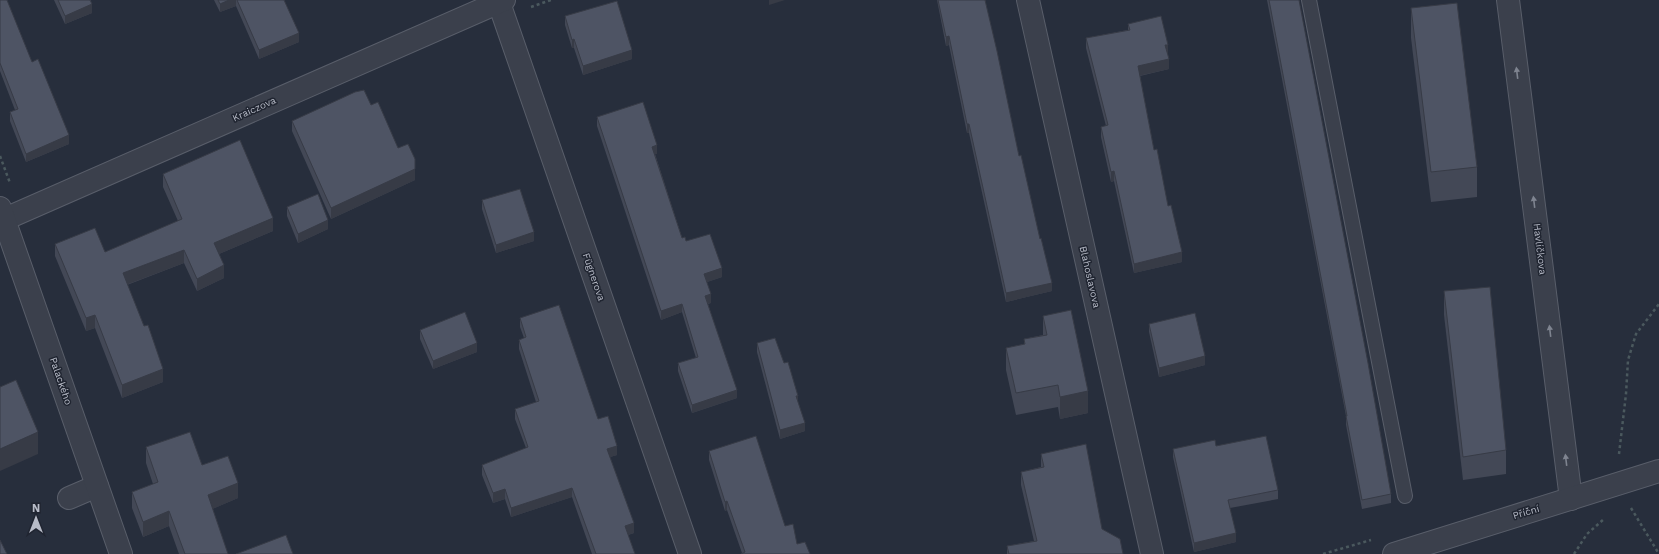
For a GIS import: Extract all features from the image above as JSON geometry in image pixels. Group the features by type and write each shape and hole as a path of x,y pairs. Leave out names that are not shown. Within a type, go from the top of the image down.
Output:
{"street":[{"name":"Blahoslavova","path":"1028,0 1152,554"},
{"name":"Havlíčkova","path":"1508,0 1571,499"},
{"name":"Kraiczova","path":"2,213 500,1"},
{"name":"Fügnerova","path":"500,1 690,554"},
{"name":"Palackého","path":"2,213 121,554"},
{"name":"Příční","path":"1394,554 1659,471"},
{"path":"69,498 97,486"}],"lane":[{"path":"1309,0 1405,496"}],"path":[{"path":"1622,483 1619,455 1625,407 1628,360 1636,334 1659,304"},
{"path":"1630,506 1658,554"},
{"path":"1574,554 1587,534 1609,514"},
{"path":"1323,554 1376,538"}],"building":[{"path":"0,0 7,0 32,62 38,59 69,135 26,154 10,112 18,109 0,63"},
{"path":"58,0 90,0 92,4 65,16"},
{"path":"218,0 229,0 220,4"},
{"path":"237,0 284,0 299,33 259,50"},
{"path":"938,0 985,0 1019,156 1021,155 1040,239 1041,238 1052,283 1006,293 969,124 967,124 949,36 946,37"},
{"path":"1269,0 1299,0 1368,363 1391,494 1362,500"},
{"path":"617,1 632,50 583,66 574,39 572,40 565,16"},
{"path":"1457,3 1477,167 1431,172 1411,8"},
{"path":"1161,16 1168,45 1165,45 1169,59 1138,66 1154,150 1157,149 1168,206 1171,205 1182,252 1134,264 1114,171 1111,172 1101,127 1108,125 1086,38 1130,30 1128,24"},
{"path":"364,90 371,105 378,102 398,148 408,144 415,159 415,169 331,208 292,121 355,92"},
{"path":"643,102 657,145 652,147 682,238 685,237 686,241 710,234 722,268 704,274 711,294 705,296 737,390 692,405 678,363 698,357 682,304 661,311 597,117"},
{"path":"240,140 273,218 214,243 224,265 197,279 184,250 123,273 144,326 148,325 163,369 122,385 95,315 86,318 55,244 95,228 105,252 182,219 163,174"},
{"path":"520,189 534,232 496,245 482,200"},
{"path":"318,194 328,220 298,234 287,207"},
{"path":"1490,287 1506,450 1463,457 1444,291"},
{"path":"559,305 598,419 608,416 617,446 607,449 634,523 625,526 635,554 596,554 572,488 511,508 505,489 493,493 482,465 528,447 515,409 539,401 519,340 526,337 520,318"},
{"path":"1071,310 1088,391 1060,397 1058,385 1016,393 1006,348 1025,344 1024,339 1047,335 1043,316"},
{"path":"465,312 477,343 433,361 420,330"},
{"path":"1195,313 1205,356 1159,368 1149,324"},
{"path":"775,338 784,363 788,362 798,396 796,396 805,423 780,430 757,343"},
{"path":"16,380 38,432 0,449 0,387"},
{"path":"190,432 202,465 228,456 238,483 208,495 228,554 185,554 169,511 143,522 132,492 158,482 146,447"},
{"path":"756,436 785,526 793,524 797,544 805,542 810,554 741,554 745,552 727,501 725,502 709,451"},
{"path":"1266,436 1278,490 1228,500 1236,533 1194,543 1173,449 1215,440 1216,446"},
{"path":"1086,444 1102,529 1120,539 1123,554 1009,554 1007,546 1037,541 1021,472 1044,467 1041,454"},
{"path":"286,535 293,554 236,554"},
{"path":"0,540 7,554 0,554"}]}
